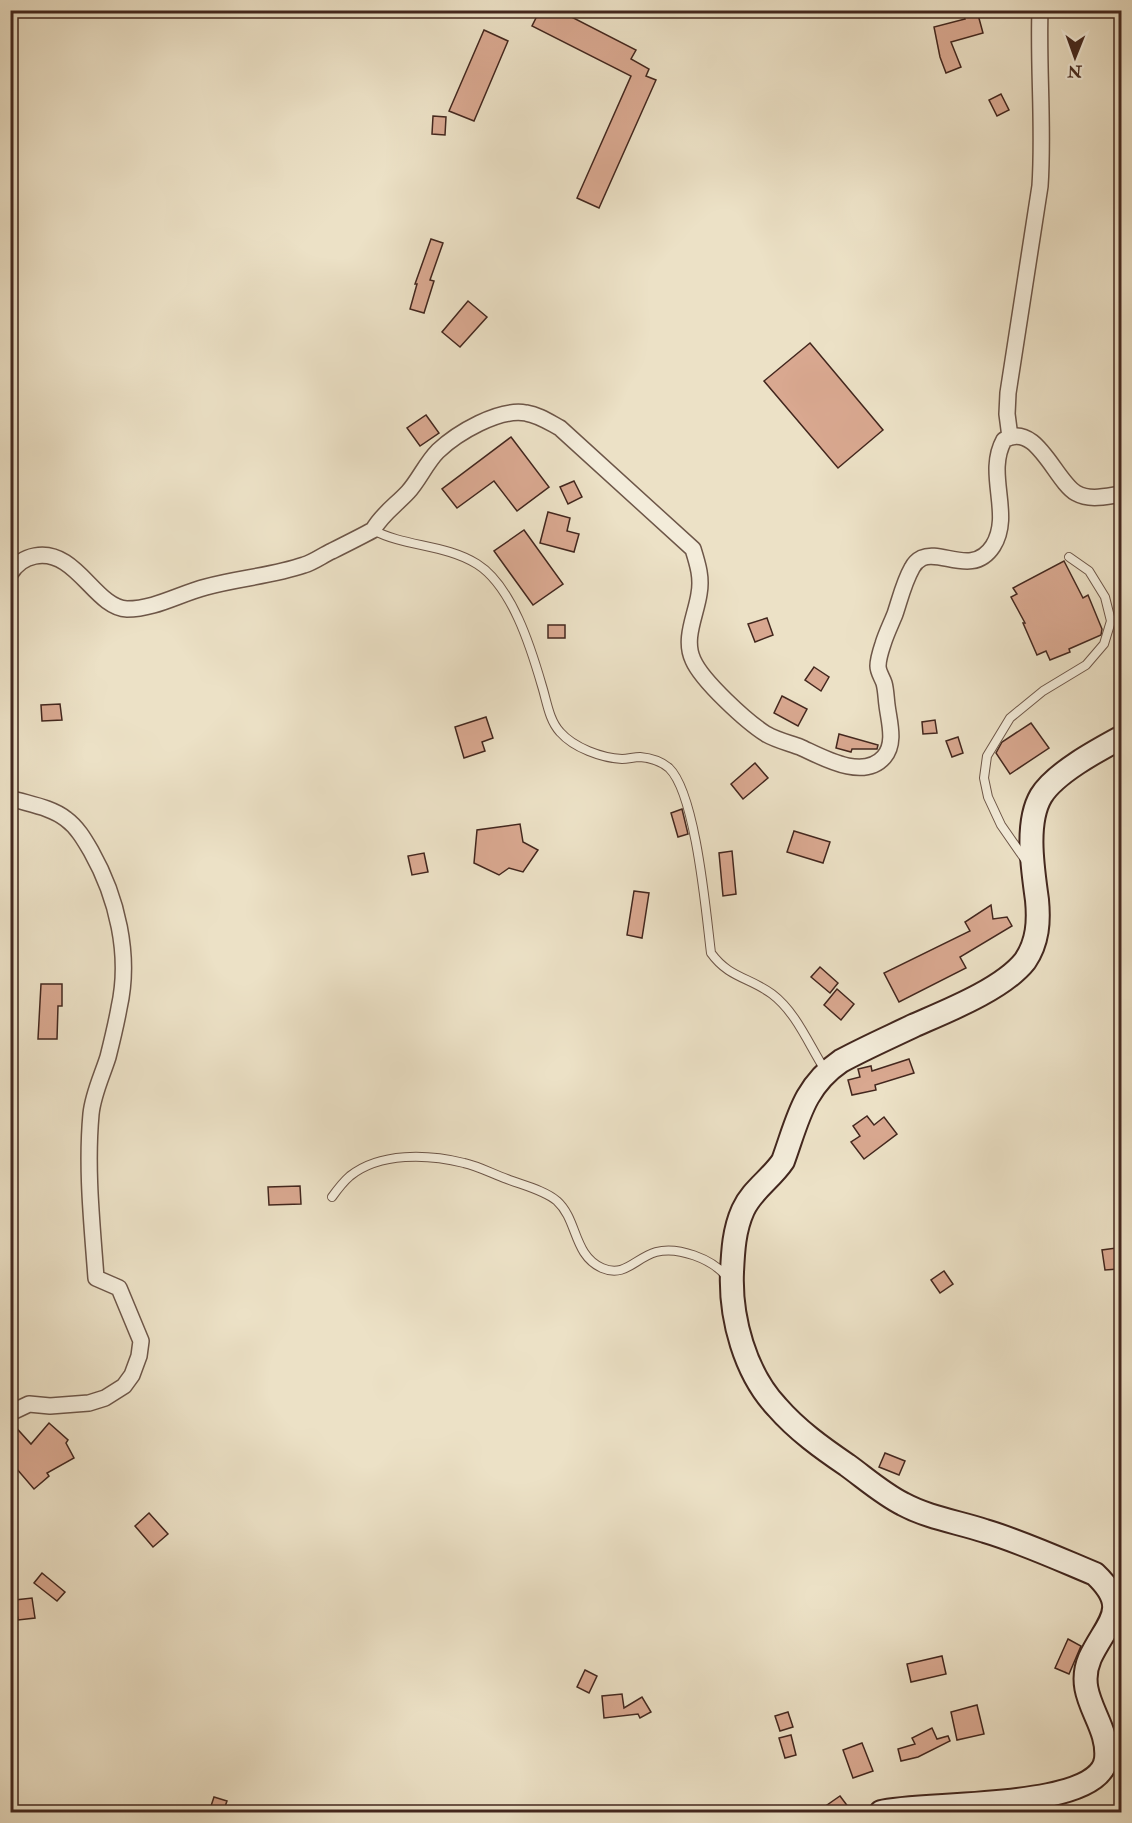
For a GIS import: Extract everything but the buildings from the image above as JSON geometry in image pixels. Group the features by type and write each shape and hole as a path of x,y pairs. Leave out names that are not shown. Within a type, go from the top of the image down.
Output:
{"street":[{"path":"1010,436 1007,414 1008,393 1040,186 1042,126 1040,10"},
{"path":"10,574 26,557 52,556 66,563 107,600 123,609 142,608 206,587 263,577 307,565 373,530 379,520 409,492 421,472 439,451 476,425 506,414 523,412 539,416 560,428 693,549 700,572 699,593 689,640 693,660 712,686 766,734 831,761 856,767 872,766 882,759 889,749 891,728 884,683 878,668 884,641 908,577 913,565 922,558 968,561 981,557 992,547 999,533 1000,515 996,477 997,461 1004,440 1010,436 1028,439 1040,449 1076,493 1095,498 1122,494"},
{"path":"880,1812 1041,1797 1064,1793 1093,1780 1102,1770 1106,1754 1104,1739 1086,1693 1086,1671 1094,1651 1117,1615 1118,1604 1107,1584 1095,1574 986,1531 939,1518 903,1504 854,1471 799,1429 764,1391 751,1367 736,1324 731,1282 737,1224 753,1194 778,1170 809,1092 826,1071 841,1060 954,1007 1000,982 1025,961 1034,944 1039,927 1031,838 1034,813 1041,796 1052,783 1090,754 1122,737"},
{"path":"10,798 64,817 75,828 103,872 112,894 121,937 123,977 120,1006 108,1057 91,1112 89,1182 96,1278 119,1288 141,1341 139,1356 132,1375 124,1386 105,1398 89,1403 50,1406 29,1404 10,1413"}],"lane":[{"path":"373,530 386,536 449,551 478,564 496,582 514,609 531,651 552,721 561,734 602,756 657,760 671,769 694,829 711,953 719,964 732,974 756,983 774,995 789,1011 826,1071"},
{"path":"1033,869 1015,848 1001,825 988,797 984,778 987,756 1010,718 1043,691 1086,665 1104,644 1110,621 1106,597 1089,571 1069,557"},
{"path":"332,1197 348,1177 366,1165 419,1156 465,1163 542,1192 556,1201 566,1213 584,1253 597,1266 611,1272 624,1270 657,1252 681,1252 705,1259 718,1267 731,1282"}]}
